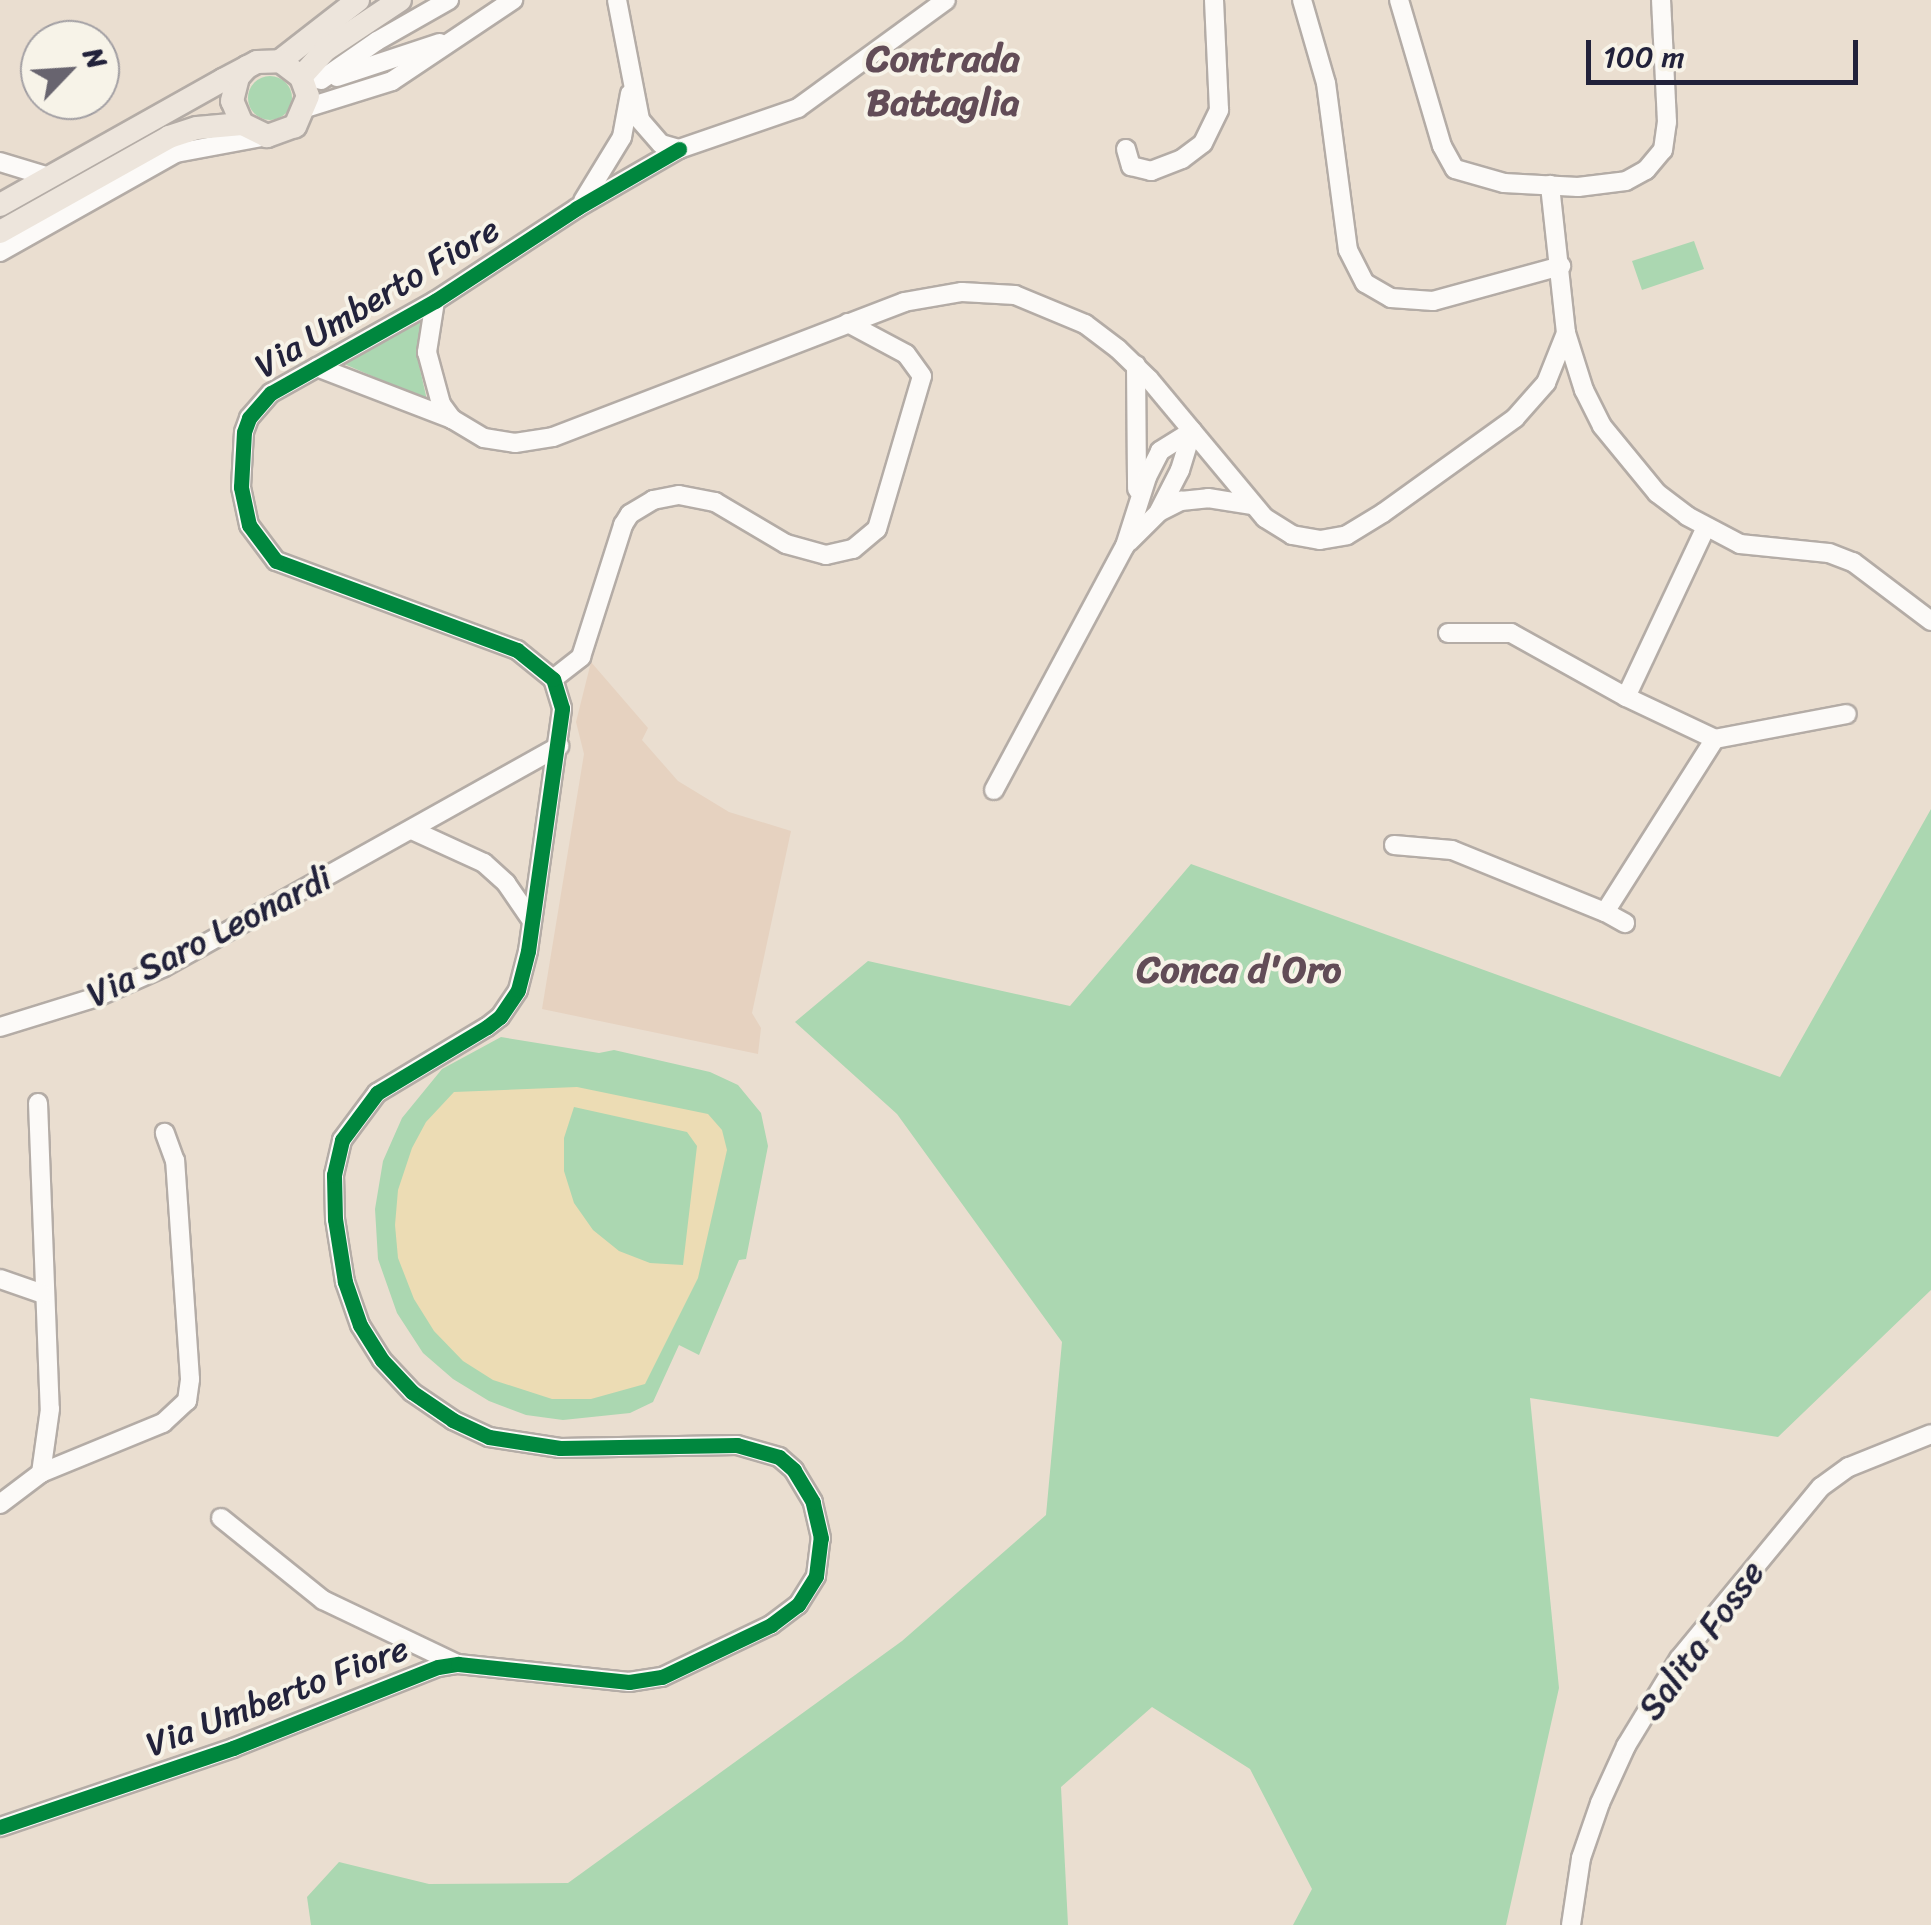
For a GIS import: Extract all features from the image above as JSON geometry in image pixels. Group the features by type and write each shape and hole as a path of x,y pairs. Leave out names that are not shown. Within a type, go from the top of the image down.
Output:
{"main road":[{"path":"0,205 247,67 280,61 358,0"},
{"path":"0,232 170,136 197,128 242,124 268,136 295,126 326,50 400,0"},
{"path":"280,61 312,90"},
{"path":"242,124 232,101 238,76 247,67"}],"street":[{"path":"312,90 448,0"},
{"path":"312,90 392,81 513,0"},
{"path":"617,0 631,88 645,129 660,144 679,149"},
{"name":"Via Umberto Fiore","path":"0,1827 233,1748 418,1673 458,1664 612,1681 662,1677 785,1616 808,1592 821,1556 814,1502 794,1470 778,1457 737,1445 560,1448 490,1437 452,1420 412,1392 382,1360 360,1325 345,1282 335,1219 334,1175 342,1140 377,1093 500,1018 518,990 532,921 562,708 554,679 517,650 290,569 264,550 245,512 241,487 244,432 249,418 271,393 435,301 577,208 679,149 798,108 946,0"},
{"path":"1126,149 1131,166 1150,171 1182,159 1203,143 1219,110 1214,0"},
{"path":"1302,0 1326,83 1348,250 1365,283 1391,298 1433,300 1561,266"},
{"path":"1399,0 1450,163 1480,179 1550,186 1616,184 1636,176 1659,157 1668,122 1662,0"},
{"path":"312,90 361,84 389,37"},
{"path":"374,64 446,42"},
{"name":"Via Umberto Fiore","path":"577,208 622,137 631,88"},
{"path":"0,252 176,153 268,136"},
{"path":"0,162 49,178"},
{"path":"1550,186 1566,333 1584,390 1612,442 1657,492 1706,527 1757,549 1841,556 1866,569 1931,621"},
{"path":"316,367 452,418 484,438 534,442 920,297 1000,293 1035,301 1085,324 1136,365 1252,505 1278,528 1305,539 1334,539 1364,525 1527,408 1554,368 1566,333"},
{"path":"435,301 428,368 441,404 452,418"},
{"path":"554,679 581,657 590,640 623,526 630,514 653,500 680,496 716,502 797,549 826,556 854,549 877,529 922,376 906,354 848,322"},
{"path":"1136,365 1137,506"},
{"path":"994,790 1125,546 1160,451 1192,432"},
{"path":"1125,546 1159,512 1180,470 1192,432"},
{"path":"1159,512 1194,498 1252,505"},
{"path":"1626,697 1706,527"},
{"path":"1448,633 1511,633 1626,697 1715,738 1846,714"},
{"path":"1605,912 1715,738"},
{"name":"Via Saro Leonardi","path":"0,1027 97,997 164,967 558,746"},
{"path":"412,830 474,857 496,872 532,921"},
{"path":"1394,845 1452,850 1625,923"},
{"path":"38,1103 50,1409 41,1473"},
{"path":"0,1504 41,1473 163,1423 187,1402 190,1379 175,1161 165,1133"},
{"path":"0,1279 43,1294"},
{"name":"Salita Fosse","path":"1571,1925 1581,1858 1600,1804 1626,1746 1679,1658 1821,1487 1848,1467 1931,1434"},
{"path":"221,1518 323,1600 458,1664"}],"shaded area":[{"path":"591,662 648,728 642,740 678,781 729,812 791,831 752,1013 761,1028 758,1054 542,1009 584,754 576,722"}],"green space":[{"path":"270,76 285,83 292,98 285,113 270,120 255,113 248,98 255,83"},
{"path":"1694,241 1704,269 1642,290 1632,261"},
{"path":"422,319 417,356 427,400 342,363"},
{"path":"1931,809 1931,1290 1778,1437 1530,1398 1559,1688 1506,1925 1293,1925 1312,1889 1250,1769 1152,1707 1061,1787 1068,1925 311,1925 307,1897 339,1862 429,1884 568,1883 902,1641 1046,1515 1062,1342 897,1114 795,1022 868,961 1070,1006 1191,864 1780,1077"},
{"path":"501,1037 599,1053 614,1050 710,1072 738,1085 761,1113 768,1146 746,1259 739,1260 699,1355 679,1345 653,1402 630,1413 563,1420 526,1415 489,1401 453,1379 423,1353 397,1313 378,1259 375,1209 383,1161 402,1118 442,1069"}],"sand":[{"path":"577,1087 708,1114 722,1130 727,1150 698,1278 645,1384 591,1399 552,1399 493,1380 463,1361 434,1331 414,1299 398,1258 395,1225 398,1190 412,1148 426,1122 454,1092","holes":["574,1107 687,1132 697,1146 683,1265 650,1263 619,1251 593,1230 574,1203 564,1171 564,1138"]}],"cycle path":[{"path":"0,1827 233,1748 438,1667 458,1664 629,1682 662,1677 771,1625 798,1605 816,1576 821,1538 813,1502 794,1470 779,1457 737,1445 560,1448 489,1437 453,1420 412,1392 382,1360 360,1325 345,1282 335,1219 334,1175 342,1140 377,1093 487,1027 500,1017 518,990 528,951 562,708 553,679 517,650 276,561 249,525 241,487 244,432 249,418 271,393 435,301 577,208 679,149"}],"district":[{"name":"Contrada Battaglia","path":"943,80"},
{"name":"Conca d'Oro","path":"1239,970"}]}
